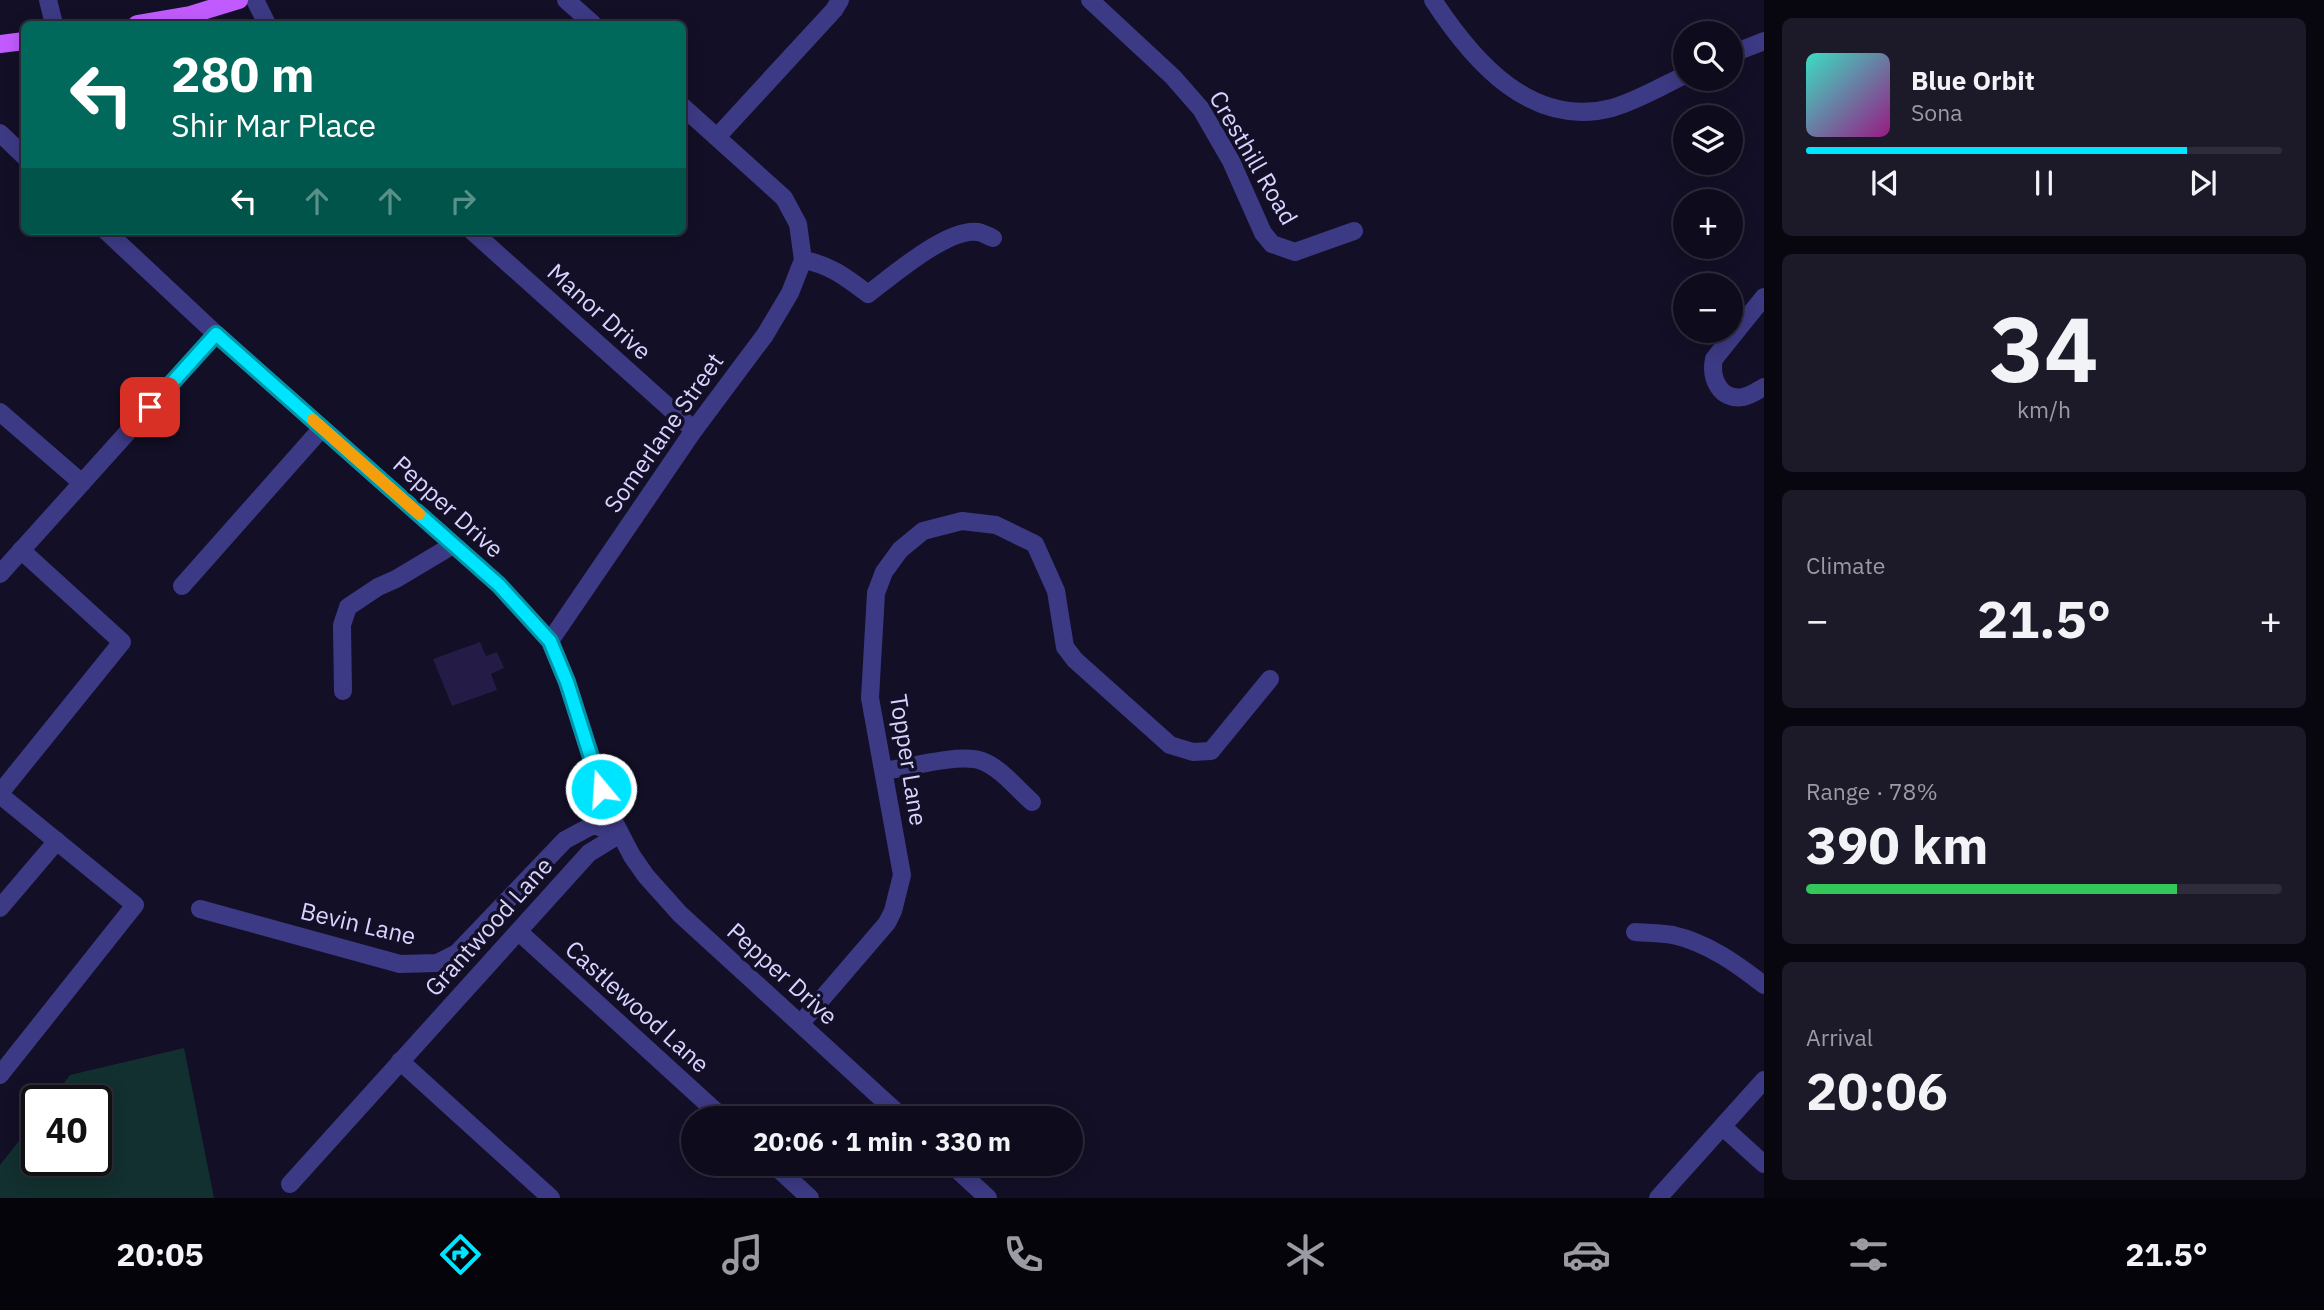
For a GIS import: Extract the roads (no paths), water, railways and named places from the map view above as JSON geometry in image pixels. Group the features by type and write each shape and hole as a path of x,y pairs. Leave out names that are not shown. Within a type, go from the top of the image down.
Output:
{"main road":[{"path":"155,21 190,15 239,0"},
{"path":"0,43 21,41"}],"street":[{"path":"48,0 53,21"},
{"path":"255,0 266,21"},
{"path":"566,0 590,21"},
{"path":"717,137 834,10 840,0"},
{"name":"Cresthill Road","path":"1090,0 1173,77 1201,109 1231,161 1263,233 1272,244 1296,253 1354,231"},
{"path":"1433,0 1460,39 1511,89 1548,108 1581,113 1614,108 1673,81"},
{"path":"1743,49 1764,41"},
{"path":"686,110 784,198 798,225 803,254 836,270 867,294 929,249 961,234 976,232 993,238"},
{"path":"0,133 21,153"},
{"name":"Pepper Drive","path":"110,235 216,334 499,585 550,641 567,682 601,789 620,834 646,876 662,896 889,1106"},
{"name":"Manor Drive","path":"476,235 694,430"},
{"name":"Somerlane Street","path":"550,641 694,430 765,335 790,293 803,254"},
{"path":"1764,297 1714,359 1712,369 1718,388 1725,395 1742,397 1764,387"},
{"path":"0,574 216,334"},
{"path":"0,412 82,483"},
{"path":"182,586 322,428"},
{"name":"Topper Lane","path":"801,1023 887,923 893,911 902,875 870,699 876,593 884,572 900,550 923,531 962,521 996,525 1035,544 1056,591 1065,647 1075,660 1170,745 1193,752 1211,751 1270,679"},
{"path":"343,691 342,625 348,607 453,545"},
{"path":"0,1075 135,905 0,794 122,642 21,550"},
{"path":"885,771 964,758 981,761 995,768 1032,802"},
{"name":"Bevin Lane","path":"200,909 400,964 437,964 457,953 565,840 593,825 620,834"},
{"name":"Grantwood Lane","path":"290,1184 589,853 620,834"},
{"path":"0,908 57,841"},
{"name":"Castlewood Lane","path":"519,932 710,1106"},
{"path":"1635,932 1672,935 1712,950 1764,985"},
{"path":"400,1061 551,1198"},
{"path":"1658,1198 1764,1080"},
{"path":"1723,1126 1764,1164"},
{"path":"786,1176 810,1198"},
{"path":"964,1176 988,1198"}]}
